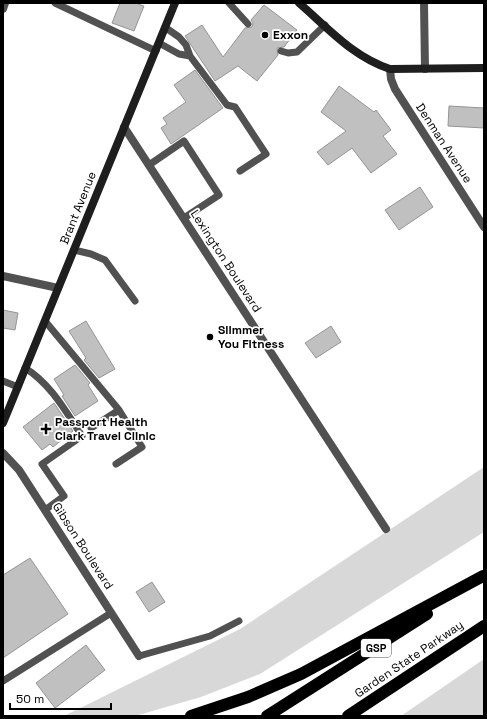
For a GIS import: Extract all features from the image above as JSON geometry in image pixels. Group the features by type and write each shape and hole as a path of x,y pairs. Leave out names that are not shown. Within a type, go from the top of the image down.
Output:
{"highway":[{"path":"191,716 248,697 302,674 483,575"},
{"name":"GSP","path":"267,716 401,632 483,575"},
{"path":"364,716 484,627"},
{"name":"Garden State Parkway","path":"348,716 484,627"}],"main road":[{"name":"Brant Avenue","path":"3,422 175,3"},
{"path":"299,3 366,60 390,69 484,68"}],"street":[{"path":"3,9 5,3"},
{"path":"424,3 425,69"},
{"name":"Denman Avenue","path":"390,69 391,79 395,89 484,227"},
{"name":"Lexington Boulevard","path":"124,127 386,529"},
{"path":"3,276 58,288"},
{"name":"Gibson Boulevard","path":"3,453 19,470 138,656"}],"lane":[{"path":"55,3 158,47 190,56"},
{"path":"229,3 248,24"},
{"path":"281,51 288,53 298,52 324,25"},
{"path":"166,28 179,37 186,45 190,56 227,105 235,107 266,154 240,171"},
{"path":"149,165 184,141 219,195 184,218"},
{"path":"74,250 91,254 105,260 135,301"},
{"path":"45,321 119,410 142,447 116,464"},
{"path":"25,368 37,375 52,392 82,436 42,464 64,496 45,510"},
{"path":"3,381 18,387"},
{"path":"91,428 119,410"},
{"path":"3,681 111,613"},
{"path":"138,656 210,636 239,621"}],"shaded area":[{"path":"484,467 484,532 260,674 201,697 135,716 64,716 240,629"},
{"path":"484,659 484,716 401,716"}],"building":[{"path":"120,3 135,3 144,6 134,31 112,23"},
{"path":"264,5 297,30 284,47 277,48 278,55 257,81 238,66 215,81 185,36 202,25 223,57 245,28 252,27 253,23 251,20"},
{"path":"195,70 223,108 171,144 161,128 167,124 163,118 186,102 174,85"},
{"path":"339,86 374,112 376,110 391,130 383,136 397,154 371,173 352,148 328,165 317,152 346,131 321,112"},
{"path":"449,106 484,108 484,128 448,126"},
{"path":"420,187 433,207 399,230 385,210"},
{"path":"3,310 18,313 15,330 3,328"},
{"path":"86,321 115,369 99,378 84,360 86,358 69,331"},
{"path":"331,326 341,342 316,358 305,343"},
{"path":"75,365 90,383 88,385 98,401 75,416 62,396 64,395 54,379"},
{"path":"54,403 73,431 53,447 50,444 42,450 23,427"},
{"path":"30,558 68,614 3,658 3,575"},
{"path":"152,582 165,602 149,612 136,592"},
{"path":"86,645 105,670 55,708 36,683"}],"place":[{"name":"Exxon","path":"265,35"},
{"name":"Slimmer You Fitness","path":"210,337"},
{"name":"Passport Health Clark Travel Clinic","path":"46,429"}]}
